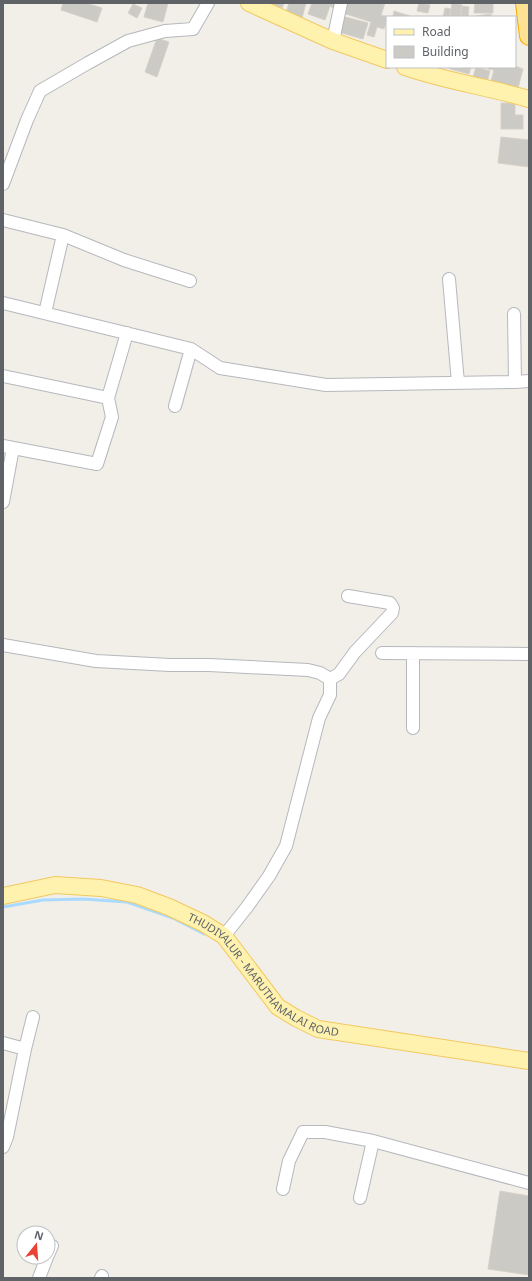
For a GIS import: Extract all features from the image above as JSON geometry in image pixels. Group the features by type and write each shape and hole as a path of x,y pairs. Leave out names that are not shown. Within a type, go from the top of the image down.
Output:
{"highway":[{"path":"525,3 529,36"}],"main road":[{"path":"250,3 333,41 386,60"},
{"path":"408,68 423,73 503,91 529,99"},
{"name":"THUDIYALUR - MARUTHAMALAI ROAD","path":"3,896 55,885 101,888 137,894 203,923 224,936 278,1007 318,1029 529,1061"}],"street":[{"path":"3,184 26,120 40,91 128,41 165,31 193,30 208,3"},
{"path":"333,41 342,3"},
{"path":"3,220 62,235 124,260 190,281"},
{"path":"45,313 62,235"},
{"path":"449,280 458,383"},
{"path":"3,303 191,349 220,368 326,385 529,381"},
{"path":"514,314 515,382"},
{"path":"3,502 8,447 97,464 112,418 108,398 127,333"},
{"path":"175,406 191,349"},
{"path":"3,376 108,398"},
{"path":"330,679 339,674 355,652 392,612 393,608 390,603 348,596"},
{"path":"3,645 96,661 308,670 320,673 330,679"},
{"path":"382,652 529,654"},
{"path":"413,653 413,728"},
{"path":"224,936 247,908 269,876 286,846 319,718 330,695 330,679"},
{"path":"3,1147 7,1137 33,1017"},
{"path":"3,1043 25,1049"},
{"path":"283,1189 289,1161 303,1132 325,1132 373,1142 529,1183"},
{"path":"360,1198 373,1142"},
{"path":"39,1278 44,1265"}],"building":[{"path":"63,3 86,3 102,8 97,22 61,10"},
{"path":"148,3 168,3 163,22 144,17"},
{"path":"284,3 282,8 272,4"},
{"path":"289,3 306,3 302,18 286,13"},
{"path":"312,3 335,3 333,8 330,6 325,20 308,14"},
{"path":"346,3 385,3 381,15 386,16 386,23 384,29 377,27 374,37 367,35 371,22 343,13"},
{"path":"419,3 430,5 428,13 417,11"},
{"path":"452,3 462,5 460,16 450,16"},
{"path":"475,3 493,3 493,13 474,13"},
{"path":"133,4 142,8 137,18 128,13"},
{"path":"462,6 469,7 468,16 461,16"},
{"path":"445,8 451,9 449,16 443,16"},
{"path":"394,11 410,16 393,16"},
{"path":"491,14 492,16 476,16"},
{"path":"342,16 368,23 363,39 338,32"},
{"path":"157,38 169,42 157,77 145,72"},
{"path":"516,66 523,69 518,88 491,81 494,70 488,69 516,68"},
{"path":"450,68 471,68 469,74"},
{"path":"476,68 490,71 487,82 473,77"},
{"path":"501,103 515,103 515,115 523,115 523,129 501,129"},
{"path":"501,137 529,140 529,167 498,163"},
{"path":"500,1191 529,1196 529,1275 488,1269"}],"waterway":[{"path":"3,907 43,900 83,899 127,902 173,918 204,934"}]}
